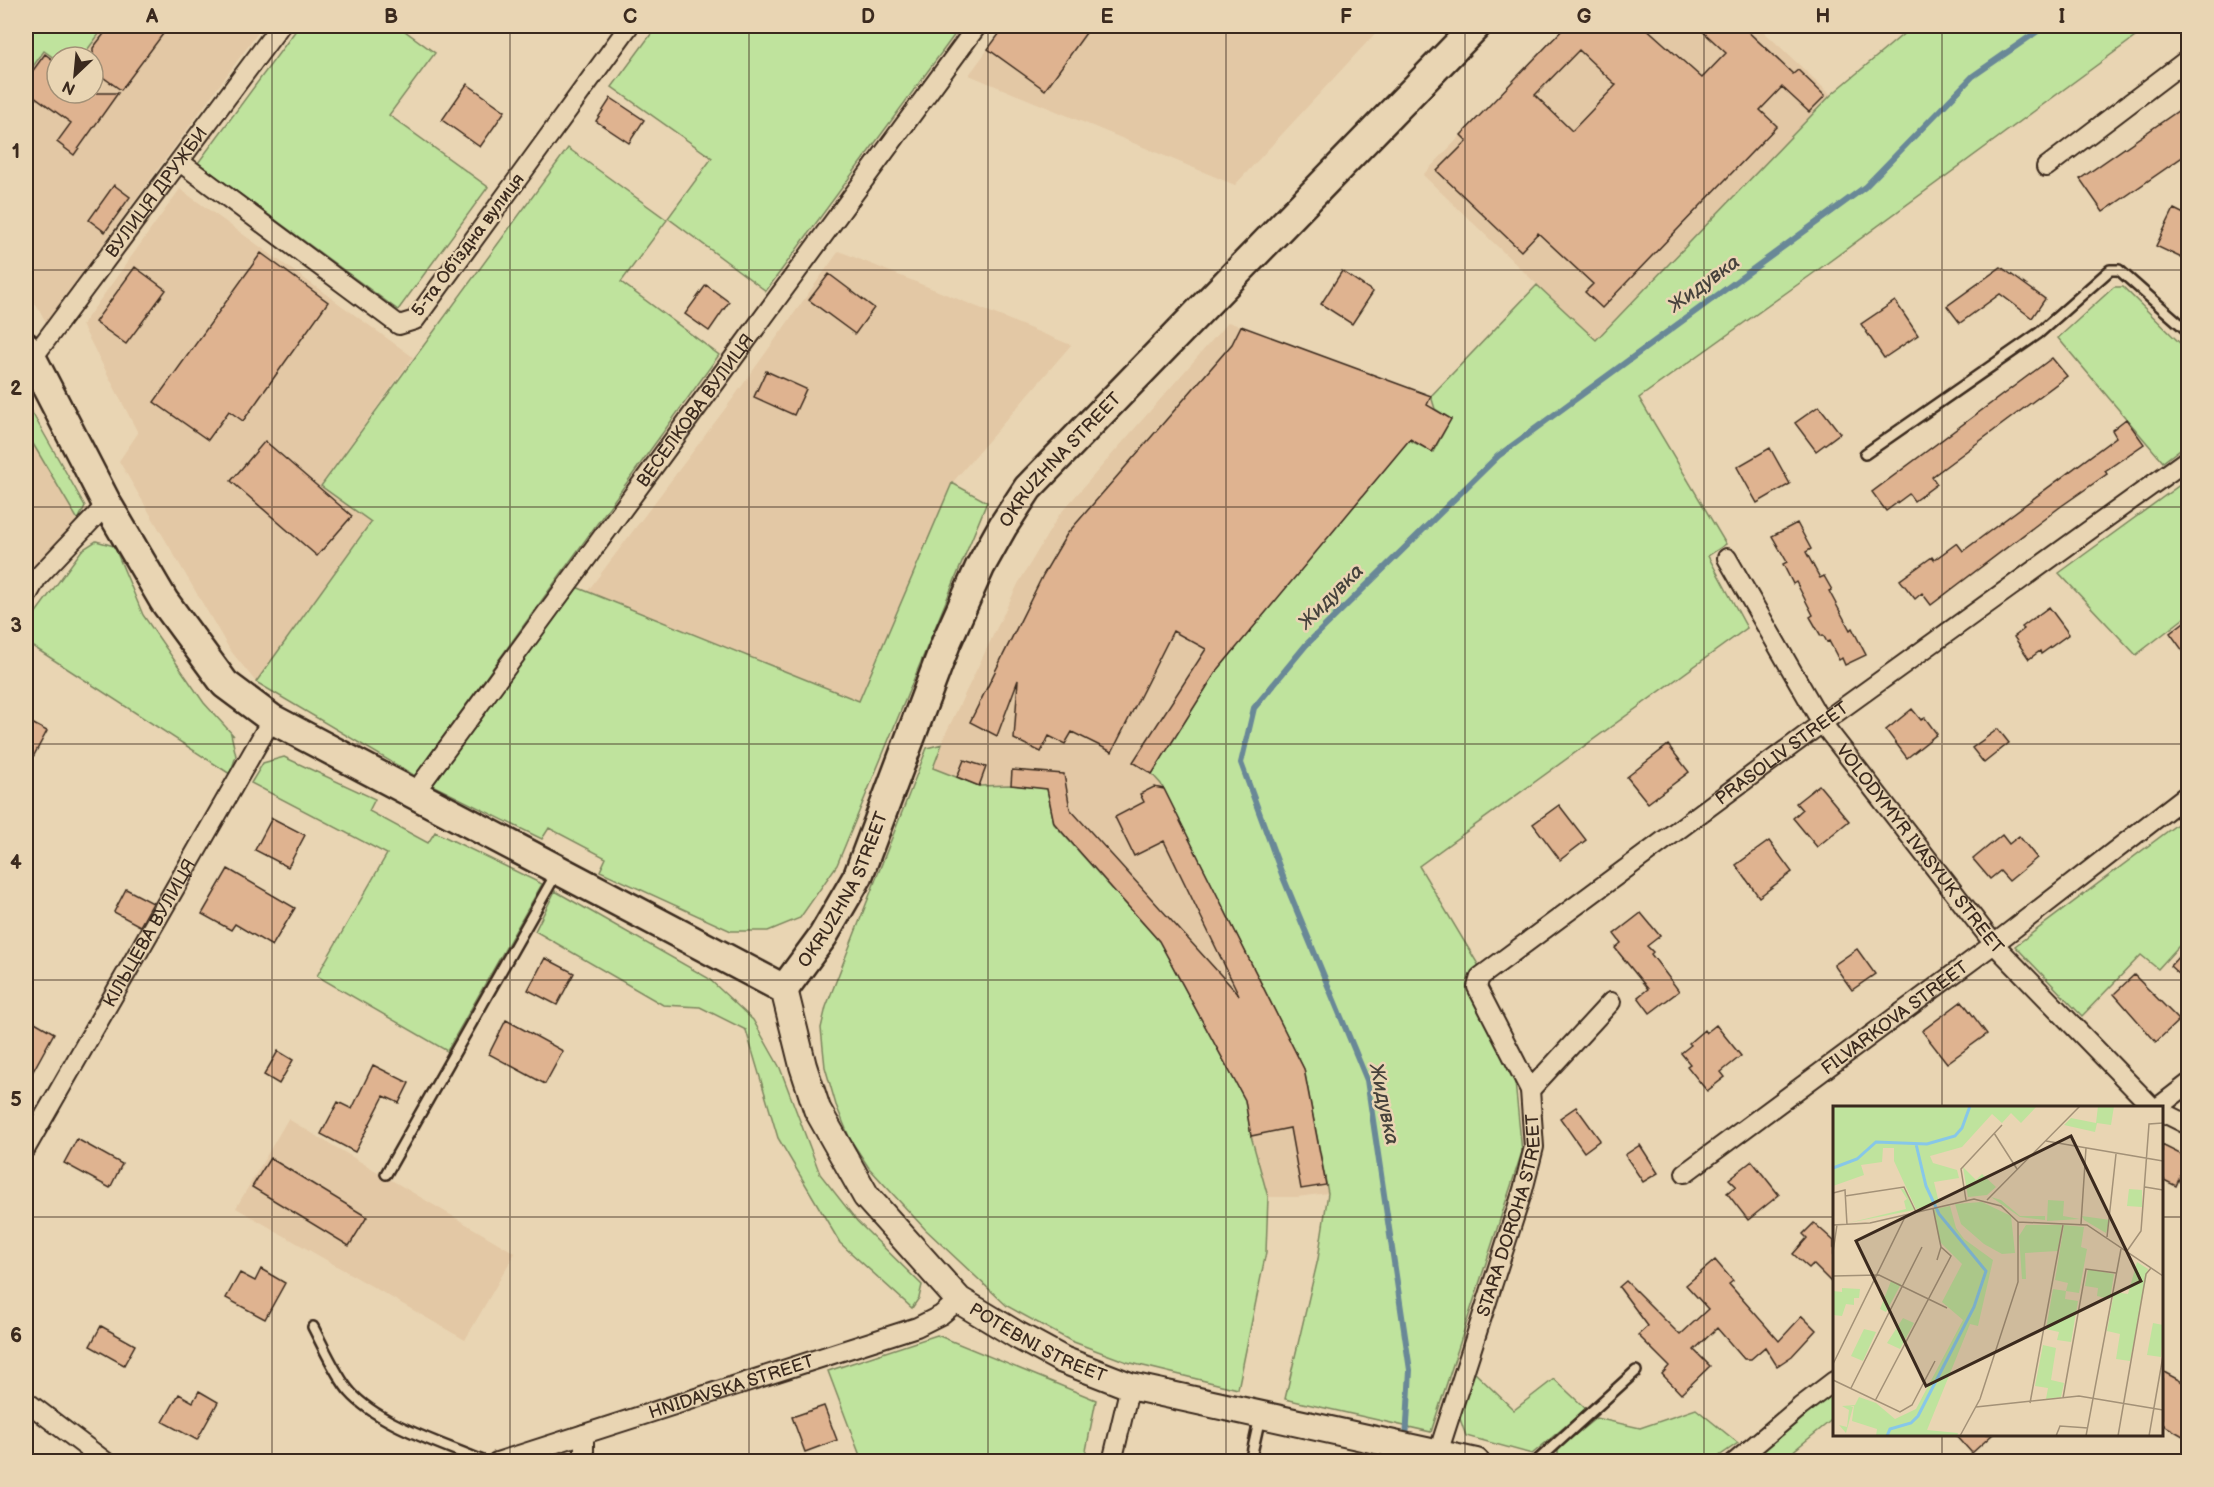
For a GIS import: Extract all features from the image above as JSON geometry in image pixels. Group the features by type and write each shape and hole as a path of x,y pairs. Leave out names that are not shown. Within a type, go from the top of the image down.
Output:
{"main road":[{"name":"OKRUZHNA STREET","path":"784,989 823,936 858,876 946,643 980,567 1028,488 1476,26"},
{"path":"29,353 107,504 164,600 225,684 272,719 784,989"}],"street":[{"name":"ВУЛИЦЯ ДРУЖБИ","path":"29,353 180,162 280,26"},
{"name":"5-та Обʼїздна вулиця","path":"180,162 399,324 415,320 629,26"},
{"name":"ВЕСЕЛКОВА ВУЛИЦЯ","path":"413,795 977,26"},
{"path":"2046,167 2188,60"},
{"name":"PRASOLIV STREET","path":"1530,1090 1476,987 1480,977 1822,723 2188,459"},
{"path":"26,598 37,578 107,504"},
{"name":"VOLODYMYR IVASYUK STREET","path":"1727,558 1822,723 1994,944 2154,1106"},
{"name":"КІЛЬЦЕВА ВУЛИЦЯ","path":"26,1148 272,719"},
{"name":"FILVARKOVA STREET","path":"1685,1173 1994,944 2188,794"},
{"name":"POTEBNI STREET","path":"784,989 803,1066 817,1109 866,1196 959,1300 1063,1360 1130,1386 1476,1461"},
{"name":"STARA DOROHA STREET","path":"1430,1452 1524,1191 1534,1147 1530,1090 1611,1002"},
{"path":"2156,1106 2188,1084"},
{"path":"2163,1112 2188,1125"},
{"name":"HNIDAVSKA STREET","path":"497,1461 917,1327 941,1315 959,1300"},
{"path":"1736,1461 1833,1382"},
{"path":"1112,1461 1130,1386"},
{"path":"26,1401 106,1461"},
{"path":"584,1434 584,1461"}],"lane":[{"path":"1865,454 2039,333 2109,270 2119,270 2188,331"},
{"path":"386,1174 558,870"},
{"path":"313,1327 349,1391 367,1407 393,1423 485,1461"},
{"path":"1536,1461 1636,1371"},
{"path":"1250,1461 1260,1415"}],"shaded area":[{"path":"105,26 263,26 46,322 26,288 26,76 44,51 45,105 105,105 105,45 91,45"},
{"path":"1005,26 1382,26 1235,185 969,75"},
{"path":"1566,26 1758,26 1831,95 1596,341 1423,175"},
{"path":"180,189 413,357 321,485 371,522 256,682 230,650 119,461 138,433 82,325"},
{"path":"839,251 1071,345 952,483 859,702 587,592 734,397"},
{"path":"1228,322 1431,396 1435,409 1451,419 1432,452 1416,443 1152,774 1161,784 1304,1069 1328,1193 1297,1197 1268,1197 1251,1136 1159,941 1054,824 1047,788 1011,785 979,786 933,768 945,735 1018,584 1059,515"},
{"path":"26,432 78,520 27,574 26,572"},
{"path":"288,1119 515,1253 465,1340 236,1208"}],"green space":[{"path":"26,26 105,26 91,45 45,45 45,52 26,76"},
{"path":"299,26 398,26 435,53 389,115 488,187 398,310 198,163"},
{"path":"657,26 961,26 766,291 668,218 712,158 612,87"},
{"path":"1913,26 2150,26 1639,398 1726,544 1708,556 1747,628 1419,866 1479,966 1472,971 1468,984 1515,1082 1522,1152 1431,1432 1285,1399 1318,1259 1328,1193 1304,1069 1161,784 1152,774 1216,672 1409,440 1433,452 1451,419 1435,409 1431,396 1537,285 1596,340 1831,95"},
{"path":"568,148 667,220 621,282 719,355 430,755 417,777 256,682 371,522 321,486"},
{"path":"2114,287 2123,287 2188,351 2188,443 2163,462 2058,338"},
{"path":"26,402 85,506 78,520 26,432"},
{"path":"2188,479 2188,615 2136,655 2059,573"},
{"path":"952,483 987,502 837,865 800,918 768,931 731,931 600,871 606,858 549,828 542,839 432,785 576,587 859,701"},
{"path":"96,541 114,546 143,615 204,703 234,736 231,734 236,756 230,774 26,642 26,626 82,550"},
{"path":"942,744 933,768 979,786 1011,785 1047,788 1054,824 1159,941 1245,1100 1251,1136 1268,1197 1266,1252 1238,1389 1127,1362 1071,1341 1007,1306 925,1229 869,1168 850,1139 836,1105 825,1067 821,1028 826,1007 927,748"},
{"path":"284,757 375,799 369,811 428,843 435,832 542,884 447,1051 317,976 387,854 251,783 263,763"},
{"path":"2188,816 2188,936 2158,969 2141,955 2082,1016 2015,946"},
{"path":"555,891 708,978 753,1020 780,1068 820,1174 857,1221 922,1285 919,1298 912,1308 840,1243 778,1138 746,1030 700,1007 663,1005 535,931"},
{"path":"937,1335 1096,1400 1084,1461 862,1461 828,1371"},
{"path":"1474,1372 1514,1410 1554,1379 1586,1409 1532,1454 1466,1436 1459,1416"},
{"path":"1833,1393 1833,1419 1781,1461 1744,1462"},
{"path":"1696,1409 1738,1443 1712,1461 1575,1462 1558,1458 1558,1449 1596,1418 1640,1428"}],"building":[{"path":"110,26 169,26 121,90 105,79 105,45 95,45"},
{"path":"1005,26 1091,26 1045,90 988,49"},
{"path":"1566,26 1644,26 1702,78 1726,53 1697,26 1742,26 1793,74 1798,70 1825,96 1809,112 1782,87 1760,110 1777,126 1602,308 1585,292 1593,284 1538,233 1521,251 1437,171 1467,141 1461,135","holes":["1579,50 1616,85 1572,131 1535,95"]},
{"path":"45,54 45,104 26,90 26,80"},
{"path":"467,84 505,111 480,147 442,120"},
{"path":"105,93 118,93 74,155 57,142 71,123 46,105 105,105"},
{"path":"611,98 644,120 629,143 596,121"},
{"path":"2188,104 2188,153 2103,212 2080,179"},
{"path":"114,185 130,197 105,232 89,220"},
{"path":"2174,209 2188,216 2188,261 2156,246"},
{"path":"261,253 328,302 243,421 229,411 208,440 154,402"},
{"path":"135,267 166,290 126,344 95,322"},
{"path":"2001,267 2045,299 2032,318 2000,294 1960,323 1947,306"},
{"path":"1342,271 1373,292 1352,324 1321,304"},
{"path":"829,274 874,308 855,334 809,300"},
{"path":"706,285 729,302 709,331 685,314"},
{"path":"1895,301 1918,335 1884,358 1861,324"},
{"path":"1241,326 1431,396 1427,405 1451,419 1432,452 1410,439 1216,672 1152,774 1133,762 1206,649 1173,631 1112,752 1072,732 1065,744 1049,736 1041,752 1014,739 1018,680 997,736 970,722 1043,575 1067,534 1232,344"},
{"path":"2052,358 2067,376 1933,476 1937,484 1914,501 1909,494 1886,511 1872,492"},
{"path":"766,371 806,389 794,415 754,397"},
{"path":"1819,406 1840,433 1816,451 1795,423"},
{"path":"2126,419 2144,444 2105,471 2107,474 1931,605 1922,593 1915,599 1900,580 1932,557 1934,560 1957,543 1963,551 2116,437 2112,430"},
{"path":"265,441 352,516 317,556 231,481"},
{"path":"1770,448 1790,484 1757,503 1737,467"},
{"path":"1797,523 1811,549 1806,552 1820,578 1824,576 1832,590 1829,591 1866,655 1845,665 1842,658 1839,660 1829,641 1827,642 1823,635 1821,636 1810,617 1813,615 1796,582 1793,584 1783,564 1787,562 1772,536"},
{"path":"2049,607 2069,634 2041,654 2040,651 2029,659 2014,637 2024,629 2022,627"},
{"path":"2188,619 2188,658 2170,633"},
{"path":"1912,709 1921,720 1925,718 1937,734 1907,758 1886,730"},
{"path":"26,720 47,731 26,770"},
{"path":"1998,729 2009,743 1984,763 1972,748"},
{"path":"1668,745 1689,772 1648,803 1627,777"},
{"path":"964,760 986,767 979,786 957,777"},
{"path":"1012,770 1064,774 1070,809 1239,995 1164,841 1134,856 1115,817 1144,802 1140,794 1154,787 1164,789 1304,1069 1326,1185 1301,1189 1290,1128 1251,1136 1245,1100 1159,941 1054,823 1047,789 1011,785"},
{"path":"1819,785 1849,821 1817,847 1793,818 1802,810 1796,803"},
{"path":"1559,805 1586,840 1560,860 1533,824"},
{"path":"272,818 305,835 288,867 255,850"},
{"path":"2002,835 2009,844 2019,836 2037,858 2009,881 2000,871 1990,879 1973,859"},
{"path":"1769,841 1792,872 1759,897 1736,865"},
{"path":"228,869 295,908 272,946 235,924 231,930 202,914"},
{"path":"126,889 153,903 140,926 114,912"},
{"path":"1641,913 1660,936 1647,946 1679,991 1650,1013 1638,997 1648,989 1615,948 1621,943 1614,934"},
{"path":"1857,949 1875,974 1852,990 1834,965"},
{"path":"2180,955 2188,962 2188,982 2170,966"},
{"path":"545,958 574,973 557,1005 528,990"},
{"path":"2134,975 2179,1020 2156,1042 2114,994"},
{"path":"1962,1001 1987,1034 1947,1063 1922,1031"},
{"path":"26,1017 54,1033 26,1084"},
{"path":"506,1020 563,1051 545,1084 489,1054"},
{"path":"1716,1025 1741,1056 1721,1072 1725,1077 1707,1091 1687,1066 1690,1064 1681,1053 1704,1030 1706,1033"},
{"path":"278,1051 293,1060 279,1084 264,1075"},
{"path":"373,1065 409,1083 399,1103 384,1096 355,1152 321,1134 338,1102 352,1109"},
{"path":"1576,1107 1600,1140 1584,1152 1560,1118"},
{"path":"77,1139 122,1164 110,1188 64,1163"},
{"path":"1640,1145 1658,1173 1643,1182 1625,1155"},
{"path":"2163,1146 2188,1158 2176,1186 2163,1180"},
{"path":"270,1158 367,1217 349,1246 252,1187"},
{"path":"1752,1161 1779,1195 1748,1220 1727,1193 1736,1186 1729,1179"},
{"path":"1814,1223 1833,1240 1833,1284 1813,1264 1809,1268 1793,1254 1807,1238 1803,1234"},
{"path":"1715,1260 1733,1281 1729,1284 1779,1341 1802,1316 1816,1330 1792,1356 1777,1366 1765,1347 1751,1359 1744,1359 1717,1328 1694,1350 1710,1366 1681,1394 1662,1374 1669,1366 1638,1335 1648,1326 1619,1287 1626,1281 1680,1335 1708,1309 1686,1285"},
{"path":"261,1269 285,1283 265,1319 226,1298 240,1273 255,1281"},
{"path":"101,1326 135,1345 124,1365 90,1346"},
{"path":"2163,1372 2188,1385 2188,1439 2163,1425"},
{"path":"199,1391 218,1402 197,1440 163,1422 179,1394 193,1402"},
{"path":"824,1406 837,1440 805,1452 792,1417"},
{"path":"1957,1436 1991,1436 1972,1453"}],"waterway":[{"name":"Жидувка","path":"1406,1441 1410,1370 1367,1080 1283,877 1241,763 1254,708 1306,645 1498,456 1865,187 1973,76 2045,26"}]}
